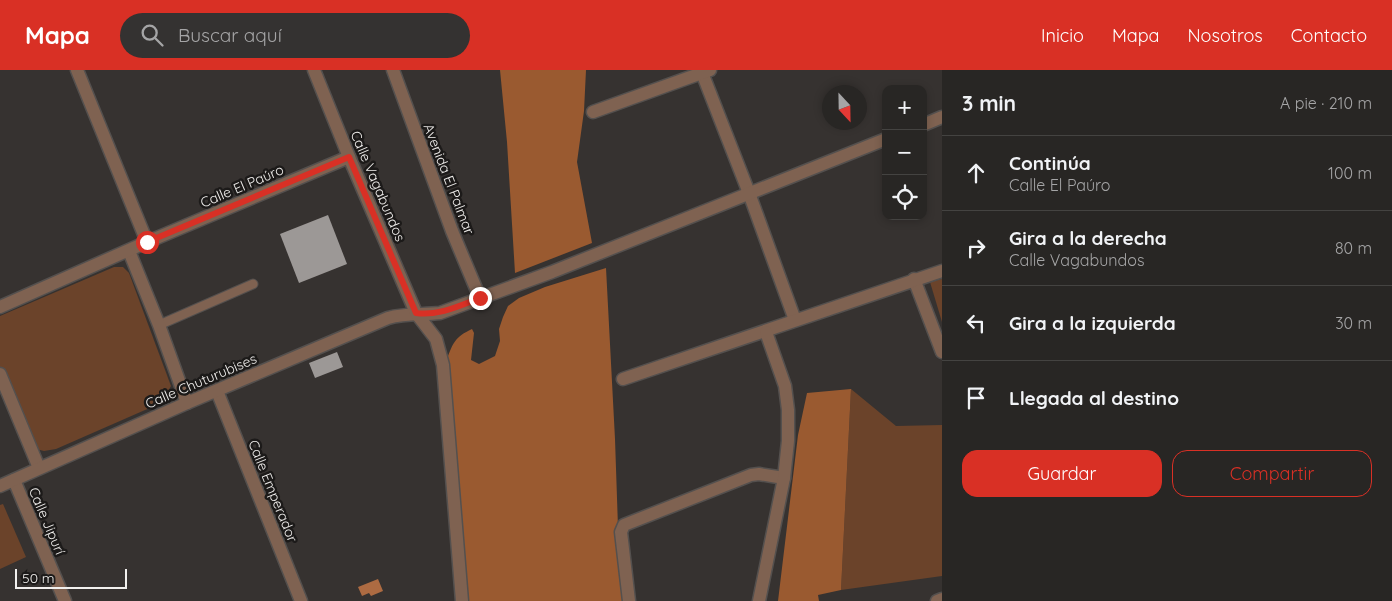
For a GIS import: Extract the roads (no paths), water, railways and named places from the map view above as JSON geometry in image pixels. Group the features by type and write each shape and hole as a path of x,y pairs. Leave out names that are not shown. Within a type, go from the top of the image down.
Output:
{"street":[{"path":"77,70 147,242"},
{"name":"Calle Vagabundos","path":"314,70 416,313 436,339 443,365 462,601"},
{"name":"Avenida El Palmar","path":"393,70 452,231 480,298"},
{"path":"593,112 704,71 794,320"},
{"path":"927,123 942,117"},
{"name":"Calle Chuturubises","path":"0,486 187,403 388,318 416,313 440,313 552,272 882,141"},
{"name":"Calle El Paúro","path":"0,307 147,242 349,157"},
{"path":"130,250 187,403"},
{"path":"623,379 942,271"},
{"path":"914,279 942,352"},
{"path":"759,601 784,478 788,441 788,410 785,386 766,332"},
{"path":"0,374 39,468"},
{"name":"Calle Emperador","path":"217,391 301,601"},
{"path":"629,601 621,532 624,525 751,475 759,474 784,478"},
{"name":"Calle Jipurí","path":"14,480 65,601"},
{"path":"936,601 942,599"}],"lane":[{"path":"159,324 254,284"}]}
